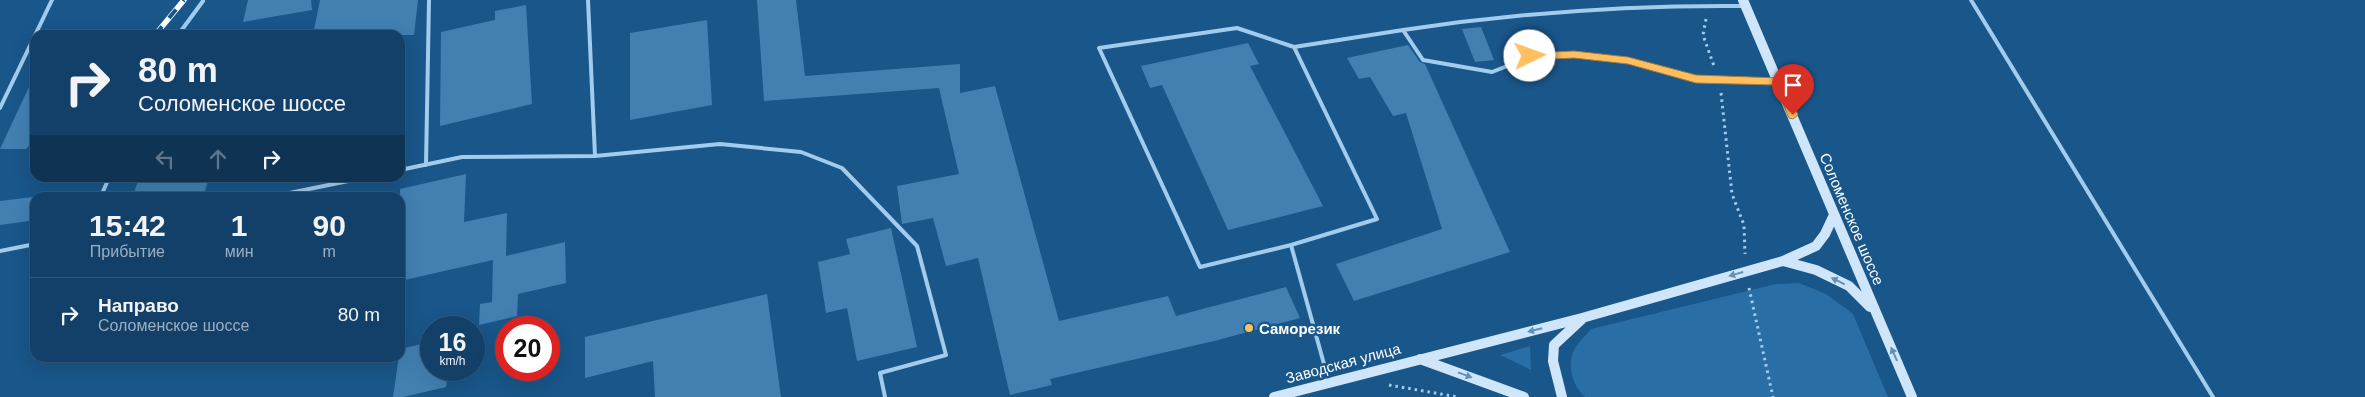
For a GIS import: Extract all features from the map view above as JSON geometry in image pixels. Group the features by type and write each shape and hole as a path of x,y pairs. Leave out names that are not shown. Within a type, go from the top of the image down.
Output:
{"main road":[{"name":"Соломенское шоссе","path":"1744,3 1912,397"},
{"name":"Заводская улица","path":"1274,397 1582,318 1782,261 1815,248 1827,235 1834,215"},
{"path":"1782,261 1816,270 1849,286 1875,312"},
{"path":"1562,397 1553,362 1554,345 1582,318"},
{"path":"1419,359 1524,397"}],"lane":[{"path":"38,30 52,0"},
{"path":"426,165 428,0"},
{"path":"588,0 595,156"},
{"path":"1971,0 2213,397"},
{"path":"182,30 203,1"},
{"path":"1294,47 1377,219 1291,245 1200,267 1099,48 1237,28 1294,47 1475,20 1664,5 1709,6 1744,3"},
{"path":"1403,30 1423,60 1492,72 1530,56 1574,54 1628,60 1696,79 1779,82"},
{"path":"0,108 30,46"},
{"path":"405,169 462,158 595,156 720,144 801,152 842,168 918,246 946,355 880,373 885,397"},
{"path":"294,192 343,182"},
{"path":"0,251 30,245"},
{"path":"1291,245 1329,382"}],"path":[{"path":"1709,6 1703,35 1719,79 1732,194 1744,225 1746,271 1752,310 1773,397"},
{"path":"1389,385 1458,397"}],"shaded area":[{"path":"1799,283 1826,294 1853,314 1888,397 1585,397 1574,381 1571,368 1572,354 1591,329 1776,284"},
{"path":"1530,346 1531,370 1500,355"}],"building":[{"path":"248,0 311,0 312,10 243,22"},
{"path":"320,0 418,0 414,35 405,35 405,30 314,30"},
{"path":"757,0 796,0 805,76 960,64 960,93 995,86 1059,321 1168,296 1176,316 1286,287 1300,318 1214,341 1050,379 1052,385 1010,395 978,258 946,266 933,218 902,224 897,186 959,174 939,88 764,101"},
{"path":"526,5 532,104 440,126 441,32 495,20 495,11"},
{"path":"707,20 712,105 630,120 630,33"},
{"path":"1481,27 1494,60 1475,62 1462,29"},
{"path":"1248,43 1259,64 1250,66 1323,206 1228,230 1162,85 1150,88 1141,66"},
{"path":"1408,45 1420,62 1425,64 1510,252 1354,301 1336,264 1442,229 1406,113 1393,116 1370,77 1359,79 1347,58"},
{"path":"30,85 30,145 26,149 0,149"},
{"path":"466,174 464,222 507,213 506,256 565,242 566,283 518,294 517,316 495,316 495,321 485,324 485,316 479,316 480,304 492,302 493,260 405,280 405,192 400,192 400,189"},
{"path":"138,182 208,182 205,192 134,192"},
{"path":"30,197 29,221 0,225 0,201"},
{"path":"891,228 917,347 857,361 847,308 826,313 818,262 850,254 846,239"},
{"path":"767,294 781,397 655,397 653,361 585,378 585,337"},
{"path":"420,344 420,381 447,381 446,387 403,397 393,397 398,362 405,362 405,348"}],"railway":[{"path":"159,30 184,0"}],"place":[{"name":"Саморезик","path":"1249,328"}],"route":[{"path":"1530,56 1574,54 1628,60 1696,79 1779,82 1793,115"}]}
